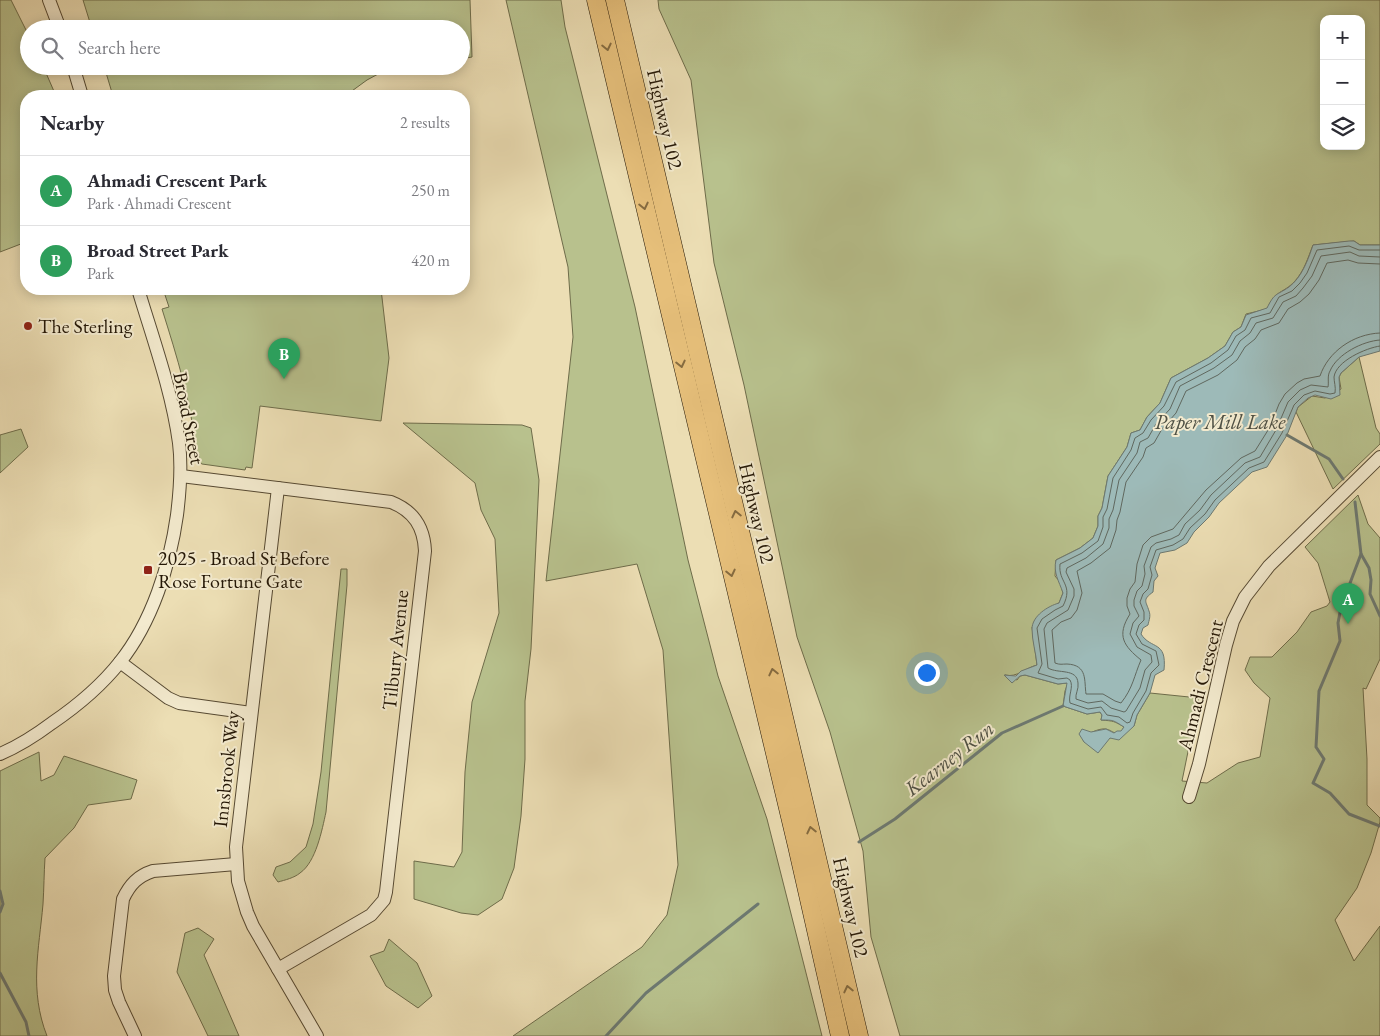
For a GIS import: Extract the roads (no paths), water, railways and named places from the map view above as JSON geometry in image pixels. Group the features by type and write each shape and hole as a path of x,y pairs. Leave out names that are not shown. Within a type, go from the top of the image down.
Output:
{"highway":[{"name":"Highway 102","path":"596,0 840,1036"},
{"name":"Highway 102","path":"615,0 859,1036"}],"street":[{"path":"49,0 57,20"},
{"path":"76,75 80,90"},
{"name":"Broad Street","path":"0,754 34,736 62,716 92,692 120,662 136,638 154,601 165,570 173,539 181,476 179,443 170,400 140,295"},
{"name":"Ahmadi Crescent","path":"1189,796 1199,764 1226,645 1245,597 1270,566 1380,457"},
{"name":"Tilbury Avenue","path":"181,476 382,500 399,505 407,510 418,523 422,532 425,551 384,900 371,915 278,969"},
{"name":"Innsbrook Way","path":"278,488 236,847 236,864 238,881 246,912 317,1036"},
{"path":"120,662 168,698 179,703 251,713"},
{"path":"135,1036 119,1002 115,983 123,899 127,889 142,874 153,871 236,864"}],"water":[{"name":"Paper Mill Lake","path":"1354,241 1360,245 1380,245 1380,351 1359,357 1341,373 1339,377 1340,395 1331,399 1315,395 1308,398 1298,407 1287,435 1267,467 1252,472 1219,503 1187,543 1175,550 1160,553 1155,568 1158,576 1154,581 1153,592 1147,597 1146,601 1150,613 1148,625 1143,628 1141,634 1161,650 1164,670 1155,675 1150,693 1137,715 1134,726 1119,740 1110,738 1098,753 1084,742 1079,734 1082,729 1091,732 1106,729 1114,733 1121,731 1124,727 1113,721 1101,720 1102,715 1100,712 1087,714 1063,706 1067,683 1058,684 1025,675 1020,676 1012,683 1004,675 1016,676 1021,671 1037,665 1033,624 1041,612 1059,603 1063,593 1056,573 1056,560 1080,548 1093,538 1098,526 1098,516 1102,508 1108,476 1127,447 1131,433 1140,430 1147,417 1160,403 1171,378 1208,358 1225,346 1233,332 1241,327 1246,315 1267,308 1276,295 1294,283 1307,262 1313,245"}],"waterway":[{"path":"1287,435 1329,459 1343,479"},
{"path":"1355,502 1361,554 1369,568 1371,580 1370,594 1380,616"},
{"path":"1361,554 1341,607 1338,623 1340,641 1319,691 1316,747 1324,759 1313,783 1330,793 1349,814 1380,826"},
{"name":"Kearney Run","path":"859,842 895,819 1002,733 1063,706"},
{"path":"0,891 3,904 0,912"},
{"name":"Kearney Run","path":"606,1036 646,993 758,904"},
{"path":"0,973 26,1022 29,1036"}],"place":[{"name":"The Sterling","path":"28,326"},
{"name":"Broad Street Park","path":"284,379"},
{"name":"2025 - Broad St Before Rose Fortune Gate","path":"148,570"},
{"name":"Ahmadi Crescent Park","path":"1348,624"}]}
